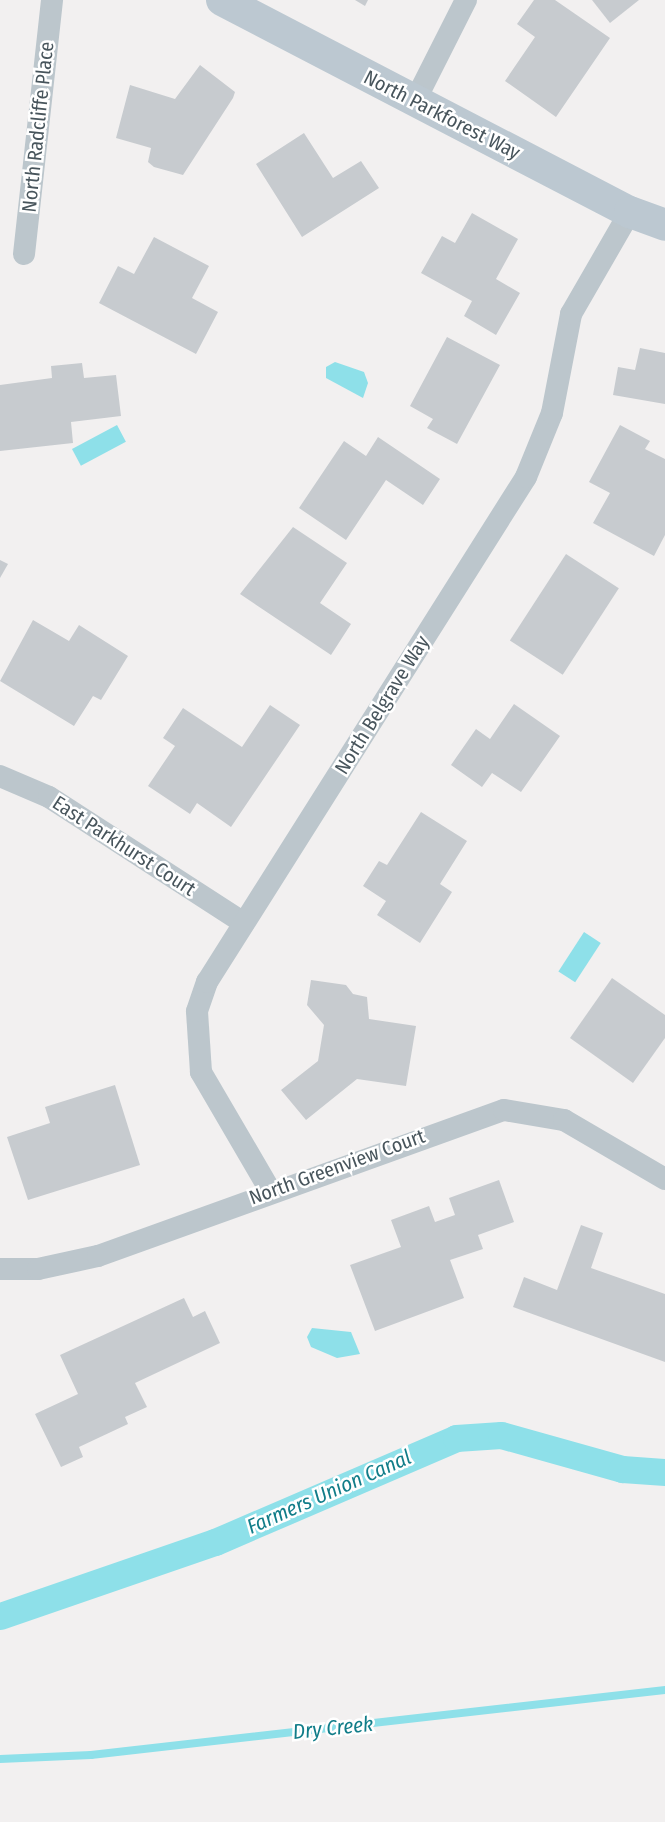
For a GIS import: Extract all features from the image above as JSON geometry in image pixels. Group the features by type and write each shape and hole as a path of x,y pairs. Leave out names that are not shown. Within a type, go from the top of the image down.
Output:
{"street":[{"name":"North Radcliffe Place","path":"24,254 52,0"},
{"name":"North Parkforest Way","path":"222,0 630,212 665,225"},
{"path":"415,101 466,0"},
{"name":"North Belgrave Way","path":"271,1192 213,1100 195,1042 207,982 526,477 552,413 571,314 630,212"},
{"name":"East Parkhurst Court","path":"0,776 49,797 244,923"},
{"name":"North Greenview Court","path":"0,1269 78,1261 504,1110 564,1120 665,1179"}],"water":[{"path":"335,362 364,372 368,383 363,398 326,378 326,367"},
{"path":"117,425 126,442 81,466 72,449"},
{"path":"584,932 601,943 575,982 558,971"},
{"path":"312,1328 351,1332 360,1354 337,1358 311,1347 307,1337"}],"building":[{"path":"355,0 368,0 365,6"},
{"path":"534,0 555,0 610,38 556,117 505,81 535,37 517,24"},
{"path":"592,0 639,0 610,23"},
{"path":"200,65 235,92 233,98 183,175 154,167 148,162 151,148 116,138 130,85 175,99"},
{"path":"304,133 333,178 361,161 379,188 302,237 256,164"},
{"path":"472,213 518,239 496,279 520,293 496,335 464,316 472,301 421,273 442,236 455,243"},
{"path":"154,237 209,266 192,298 218,312 196,354 99,303 118,266 134,274"},
{"path":"447,337 500,365 457,444 427,428 433,419 410,406"},
{"path":"640,348 665,353 665,404 613,395 618,367 635,370"},
{"path":"82,363 84,378 116,375 121,416 71,422 73,443 0,451 0,385 52,378 51,366"},
{"path":"620,425 650,441 645,449 665,459 665,535 654,556 593,523 610,493 589,482"},
{"path":"378,437 440,479 423,505 386,480 346,540 299,508 344,441 366,456"},
{"path":"293,527 347,563 320,603 351,624 331,655 240,594"},
{"path":"566,554 619,588 563,675 510,640"},
{"path":"0,560 8,564 0,578"},
{"path":"33,620 69,641 79,625 128,656 101,700 93,696 74,726 0,681"},
{"path":"514,704 560,736 521,792 492,773 482,787 451,765 476,729 490,739"},
{"path":"270,705 300,725 231,827 197,803 190,814 148,786 175,746 163,738 183,708 242,747"},
{"path":"421,812 467,841 440,884 452,892 420,943 377,915 386,901 363,886 379,861 387,865"},
{"path":"612,978 665,1015 665,1038 633,1083 570,1038"},
{"path":"311,980 346,985 353,994 367,997 369,1019 416,1026 406,1086 357,1079 306,1120 281,1090 318,1061 324,1025 307,1005"},
{"path":"115,1085 140,1165 28,1200 7,1137 50,1123 45,1107"},
{"path":"499,1180 514,1222 478,1235 483,1249 450,1260 464,1298 375,1331 350,1265 401,1247 391,1220 429,1206 435,1222 455,1215 449,1198"},
{"path":"581,1225 603,1233 591,1268 665,1294 665,1362 513,1307 524,1277 557,1290"},
{"path":"184,1298 193,1317 205,1311 220,1343 135,1383 147,1407 125,1417 128,1424 79,1447 83,1457 61,1467 35,1414 78,1394 60,1355"}],"waterway":[{"name":"Farmers Union Canal","path":"0,1616 215,1542 456,1438 501,1435 622,1469 665,1472"},
{"name":"Dry Creek","path":"0,1759 91,1755 665,1690"}]}
